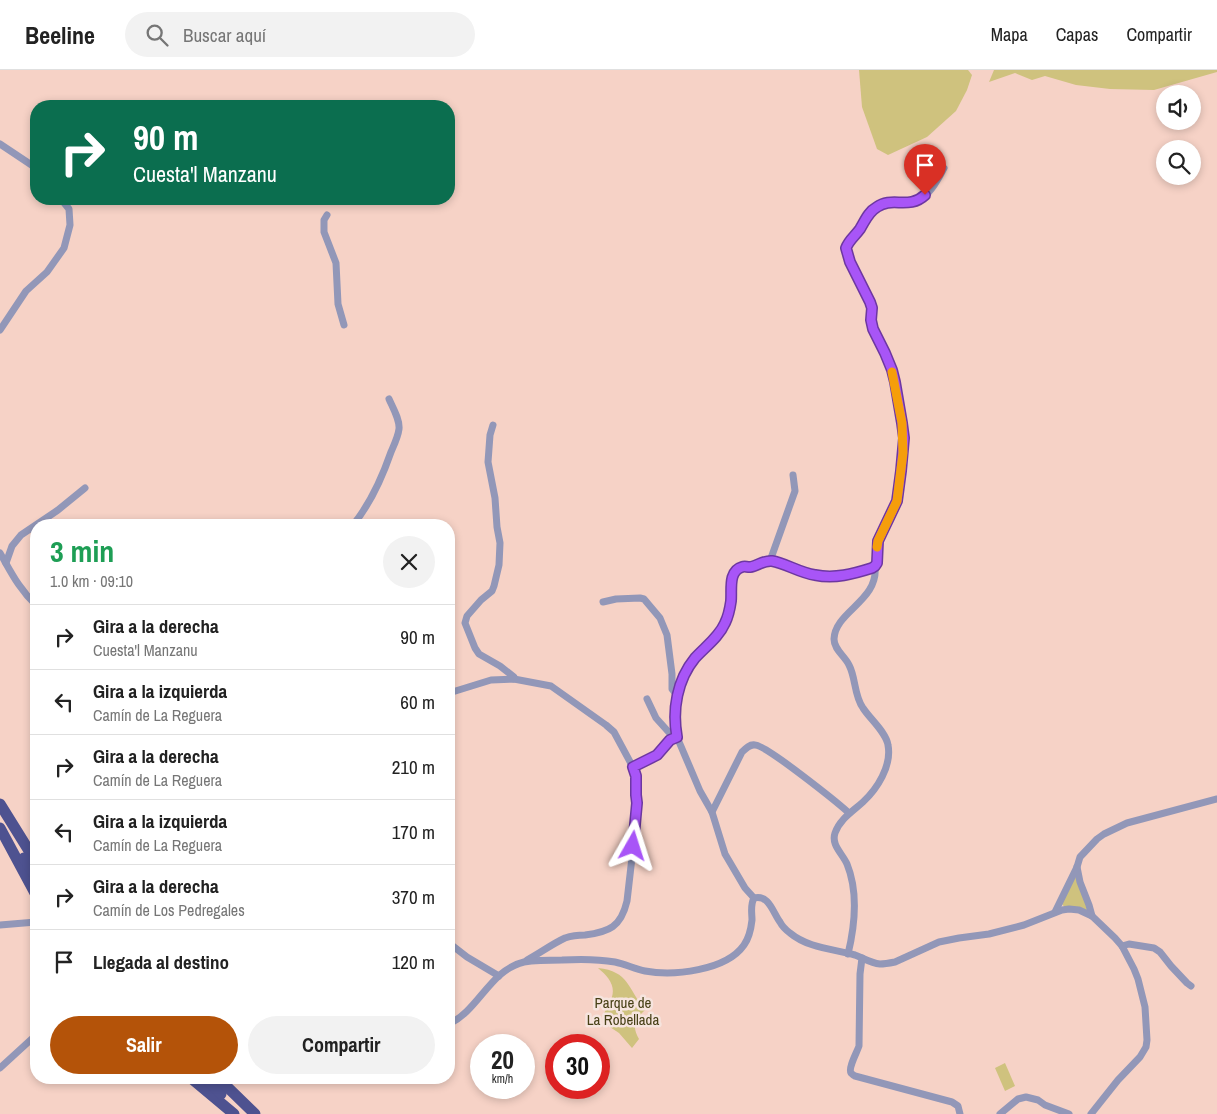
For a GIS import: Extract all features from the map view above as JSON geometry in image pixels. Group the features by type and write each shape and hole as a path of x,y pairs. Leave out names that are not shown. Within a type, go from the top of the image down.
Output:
{"highway":[{"path":"0,800 30,841"},
{"path":"0,804 30,852"},
{"path":"0,820 30,868"},
{"path":"0,828 30,884"},
{"path":"198,1084 234,1114"},
{"path":"211,1084 241,1114"},
{"path":"224,1084 256,1114"},
{"path":"234,1084 260,1114"}],"street":[{"path":"0,144 30,164"},
{"path":"848,954 854,911 854,891 846,863 836,846 834,838 843,820 863,802 877,785 886,768 889,752 886,738 861,706 850,666 845,657 836,649 834,642 836,630 873,584 876,572 875,566 878,559 878,541 894,510 898,496 903,453 902,423 892,370 873,329 870,302 854,270 846,248 869,214 878,206 886,203 920,200 937,181 944,168"},
{"path":"0,330 26,291 47,272 64,248 70,225 68,209 65,205"},
{"path":"327,215 324,220 324,232 336,263 338,304 344,325"},
{"path":"357,519 376,491 399,429 389,399"},
{"path":"492,425 488,462 495,498 500,543 499,565 492,591 467,616 464,623 475,648 480,654 514,676 514,680"},
{"path":"770,561 795,491 793,475"},
{"path":"45,519 85,488"},
{"path":"6,563 12,546 21,535 30,529"},
{"path":"0,553 10,573 30,598"},
{"path":"676,738 676,695 689,666 717,636 725,624 731,603 731,582 737,570 770,561 801,572 821,576 846,576 875,566"},
{"path":"603,602 616,599 644,599 660,618 667,635 672,689 676,695"},
{"path":"455,691 491,680 514,680 551,686 557,689 614,732 636,776 637,814 626,901 621,918 604,932 566,938 506,970 498,976 462,1016 455,1020"},
{"path":"647,699 656,718 676,738 700,791 712,812 724,854 745,888 754,898"},
{"path":"633,767 657,755 670,740 676,738"},
{"path":"712,812 742,752 755,744 765,748 849,813"},
{"path":"1055,912 1080,857 1097,838 1127,823 1217,799"},
{"path":"1077,867 1080,882 1092,916"},
{"path":"522,963 540,960 589,960 616,962 643,970 665,972 704,968 725,961 743,947 751,930 754,898"},
{"path":"754,898 762,898 767,902 781,924 798,939 878,964 888,964 939,942 989,934 1024,925 1055,912 1070,909 1092,916 1122,946 1138,979 1145,1007 1147,1040 1146,1047 1140,1057 1118,1080 1091,1114"},
{"path":"0,925 30,922"},
{"path":"1122,946 1129,944 1154,948 1160,952 1170,966 1191,986"},
{"path":"455,948 498,976"},
{"path":"862,958 858,1046 850,1069 852,1074 952,1102 958,1106 960,1114"},
{"path":"0,1068 30,1040"},
{"path":"1000,1114 1018,1099 1026,1097 1038,1100 1045,1105 1069,1114"}],"green space":[{"path":"859,70 968,70 972,75 967,90 956,111 927,137 888,155 877,149 862,107"},
{"path":"994,70 1217,70 1217,72 1172,85 1156,85 1156,89 1154,90 1110,89 1076,85 1045,76 1032,80 1015,73 989,82"},
{"path":"1073,873 1078,873 1088,911 1066,909 1062,904"},
{"name":"Parque de La Robellada","path":"598,968 616,973 622,977 645,1010 635,1022 635,1030 639,1039 632,1048 619,1033 604,1023 605,1011 612,998 613,988 606,976"},
{"path":"1005,1063 1015,1086 1005,1091 995,1068"}],"slow traffic":[{"path":"877,547 897,501 904,438 892,372"}],"route":[{"path":"633,846 637,814 636,776 633,767 657,755 670,740 677,737 676,695 689,666 717,636 725,624 731,603 731,582 737,570 770,561 815,576 846,576 872,568 877,563 878,541 897,501 904,438 892,370 873,329 870,302 850,262 846,248 869,214 878,206 886,203 915,202 925,195"}]}
